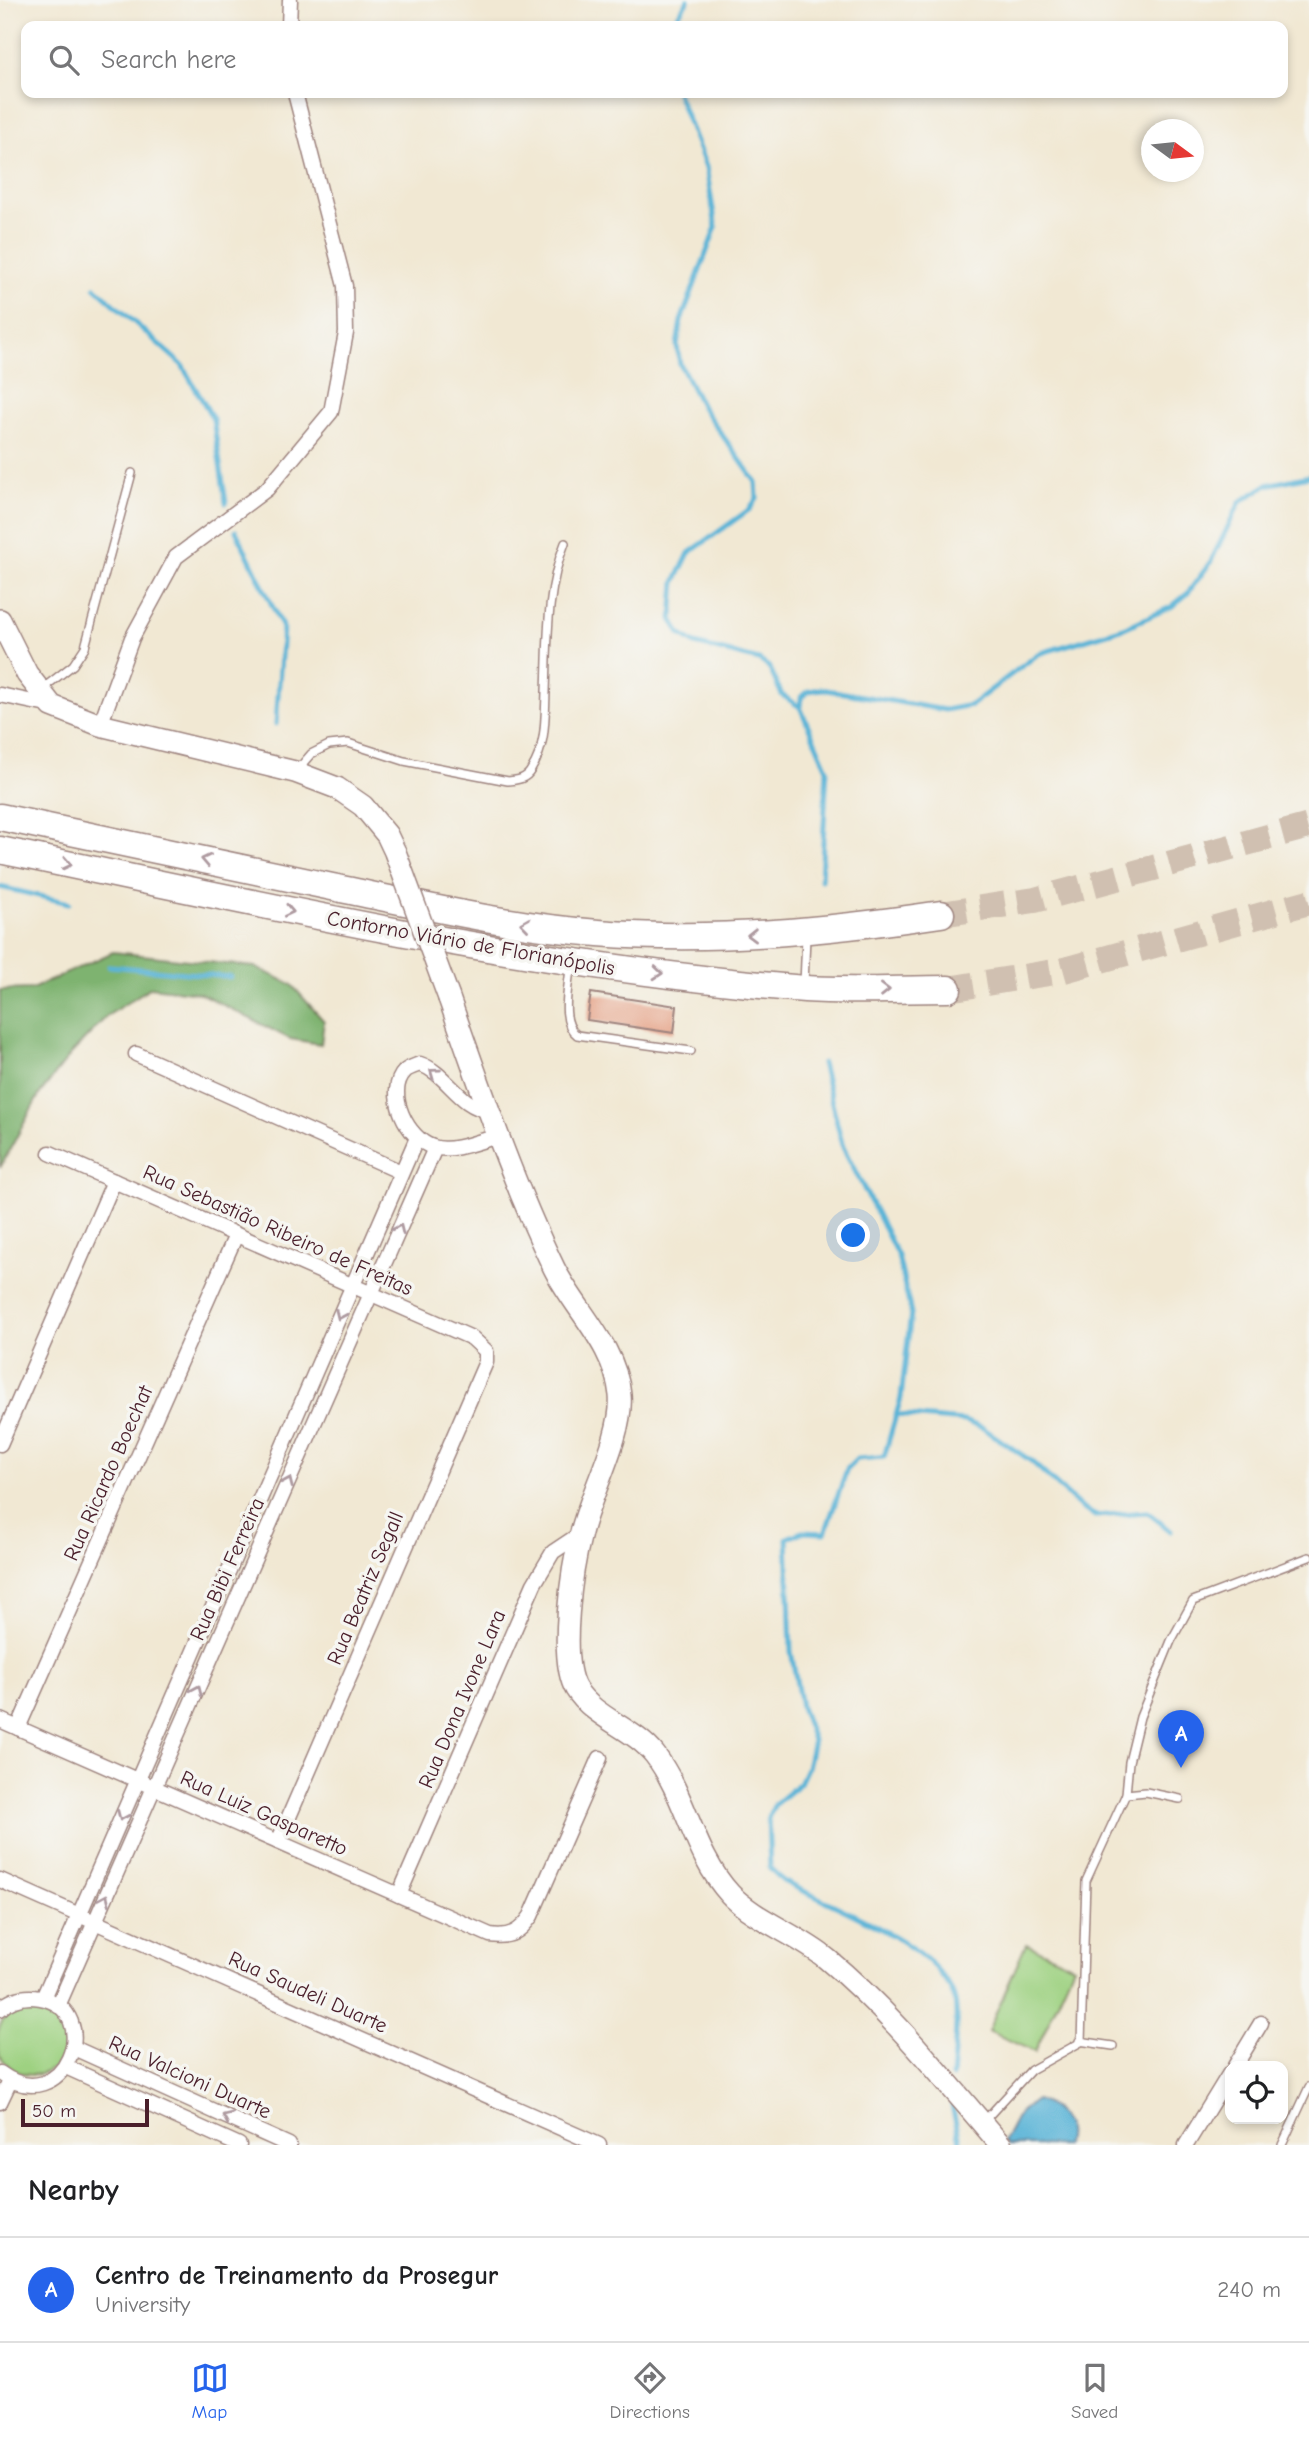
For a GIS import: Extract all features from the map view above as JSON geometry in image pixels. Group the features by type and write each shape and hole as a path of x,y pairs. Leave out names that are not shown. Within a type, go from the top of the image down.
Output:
{"highway":[{"name":"Contorno Viário de Florianópolis","path":"0,817 429,907 523,924 597,933 672,936 806,931 941,914"},
{"name":"Contorno Viário de Florianópolis","path":"0,850 422,939 570,963 804,989 948,989"}],"street":[{"path":"289,21 290,0"},
{"path":"100,725 132,638 176,557 267,489 331,412 346,333 345,286 296,98"},
{"path":"0,620 27,674 46,698"},
{"path":"0,695 46,698 100,725 295,772 337,788 363,806 387,835 498,1136 555,1271 601,1342 617,1373 621,1399 612,1440 580,1534 567,1625 567,1660 576,1689 596,1708 643,1742 658,1760 701,1854 731,1896 826,1958 910,2040 1001,2145"},
{"path":"136,1054 401,1172"},
{"path":"488,1110 475,1109 431,1068 420,1064 405,1070 398,1083 403,1117 416,1140 435,1148 447,1148 498,1136"},
{"name":"Rua Bibi Ferreira","path":"43,1998 416,1140"},
{"name":"Rua Bibi Ferreira","path":"58,2006 435,1148"},
{"name":"Rua Sebastião Ribeiro de Freitas","path":"50,1153 472,1338 486,1351"},
{"path":"0,1444 114,1181"},
{"name":"Rua Ricardo Boechat","path":"18,1728 236,1235"},
{"name":"Rua Beatriz Segall","path":"278,1842 486,1362 486,1351"},
{"name":"Rua Dona Ivone Lara","path":"400,1895 534,1584 553,1552 580,1534"},
{"path":"205,1626 222,1633"},
{"name":"Rua Luiz Gasparetto","path":"0,1720 490,1936 512,1935 523,1928 531,1916 600,1758"},
{"name":"Rua Saudeli Duarte","path":"0,1880 591,2143"},
{"path":"0,2009 15,1999 43,1998 58,2006 72,2025 74,2048 66,2067 46,2082 22,2085 5,2077 0,2102"},
{"path":"1238,2061 1261,2023"},
{"name":"Rua Valcioni Duarte","path":"74,2048 289,2145"},
{"name":"Rua Valcioni Duarte","path":"66,2067 239,2145"},
{"path":"1186,2145 1225,2081"}],"lane":[{"path":"46,698 85,648 132,473"},
{"path":"295,772 311,754 329,745 348,743 404,761 508,781 521,780 530,773 544,736 551,600 557,561 565,542"},
{"path":"804,989 806,931"},
{"path":"570,963 567,1019 570,1030 577,1035 691,1051"},
{"path":"1079,2041 1086,1881 1126,1794 1129,1762 1140,1717 1171,1641 1193,1601 1309,1557"},
{"path":"1126,1794 1146,1792 1180,1798"},
{"path":"982,2124 1031,2070 1079,2041 1113,2046"},
{"path":"1282,2145 1309,2087"}],"green space":[{"path":"113,952 255,967 291,984 324,1021 321,1044 290,1039 200,993 151,987 107,1016 71,1054 39,1095 0,1168 0,990 32,989"},
{"path":"1026,1944 1074,1966 1035,2052 988,2031"},
{"path":"25,2006 39,2006 51,2011 61,2021 66,2033 66,2047 61,2059 51,2069 39,2074 25,2074 13,2069 3,2059 -1,2050 -1,2030 3,2021 13,2011"}],"water":[{"path":"1036,2100 1050,2106 1061,2116 1067,2130 1065,2145 1008,2145 1004,2141 1019,2113"}],"building":[{"path":"591,993 677,1006 674,1033 587,1020"}],"waterway":[{"path":"674,21 688,0"},
{"path":"679,98 706,167 716,227 681,321 677,346 680,364 702,407 756,482 757,498 750,509 689,553 675,582 672,619 680,634 695,644 759,660 769,667 782,695 800,707 827,769 821,880"},
{"path":"95,287 182,365 213,419 226,503"},
{"path":"800,707 801,698 809,691 821,689 945,710 971,705 1038,654 1124,628 1171,607 1187,594 1210,563 1240,502 1267,485 1309,476"},
{"path":"236,531 283,628 276,724"},
{"path":"0,887 69,903"},
{"path":"109,966 230,977"},
{"path":"822,1063 843,1147 898,1256 911,1313 901,1398 884,1457 857,1459 847,1469 825,1533 802,1532 787,1538 791,1651 801,1707 813,1740 807,1768 800,1783 775,1804 768,1818 770,1868 783,1881 855,1915 908,1945 929,1962 946,1981 956,2009 952,2077"},
{"path":"896,1415 964,1421 983,1428 1031,1461 1083,1509 1096,1516 1147,1512 1171,1531"},
{"path":"952,2106 961,2145"}],"tunnel":[{"path":"941,914 1035,900 1309,826"},
{"path":"948,989 1061,971 1309,902"}],"place":[{"name":"Centro de Treinamento da Prosegur","path":"1181,1768"}]}
